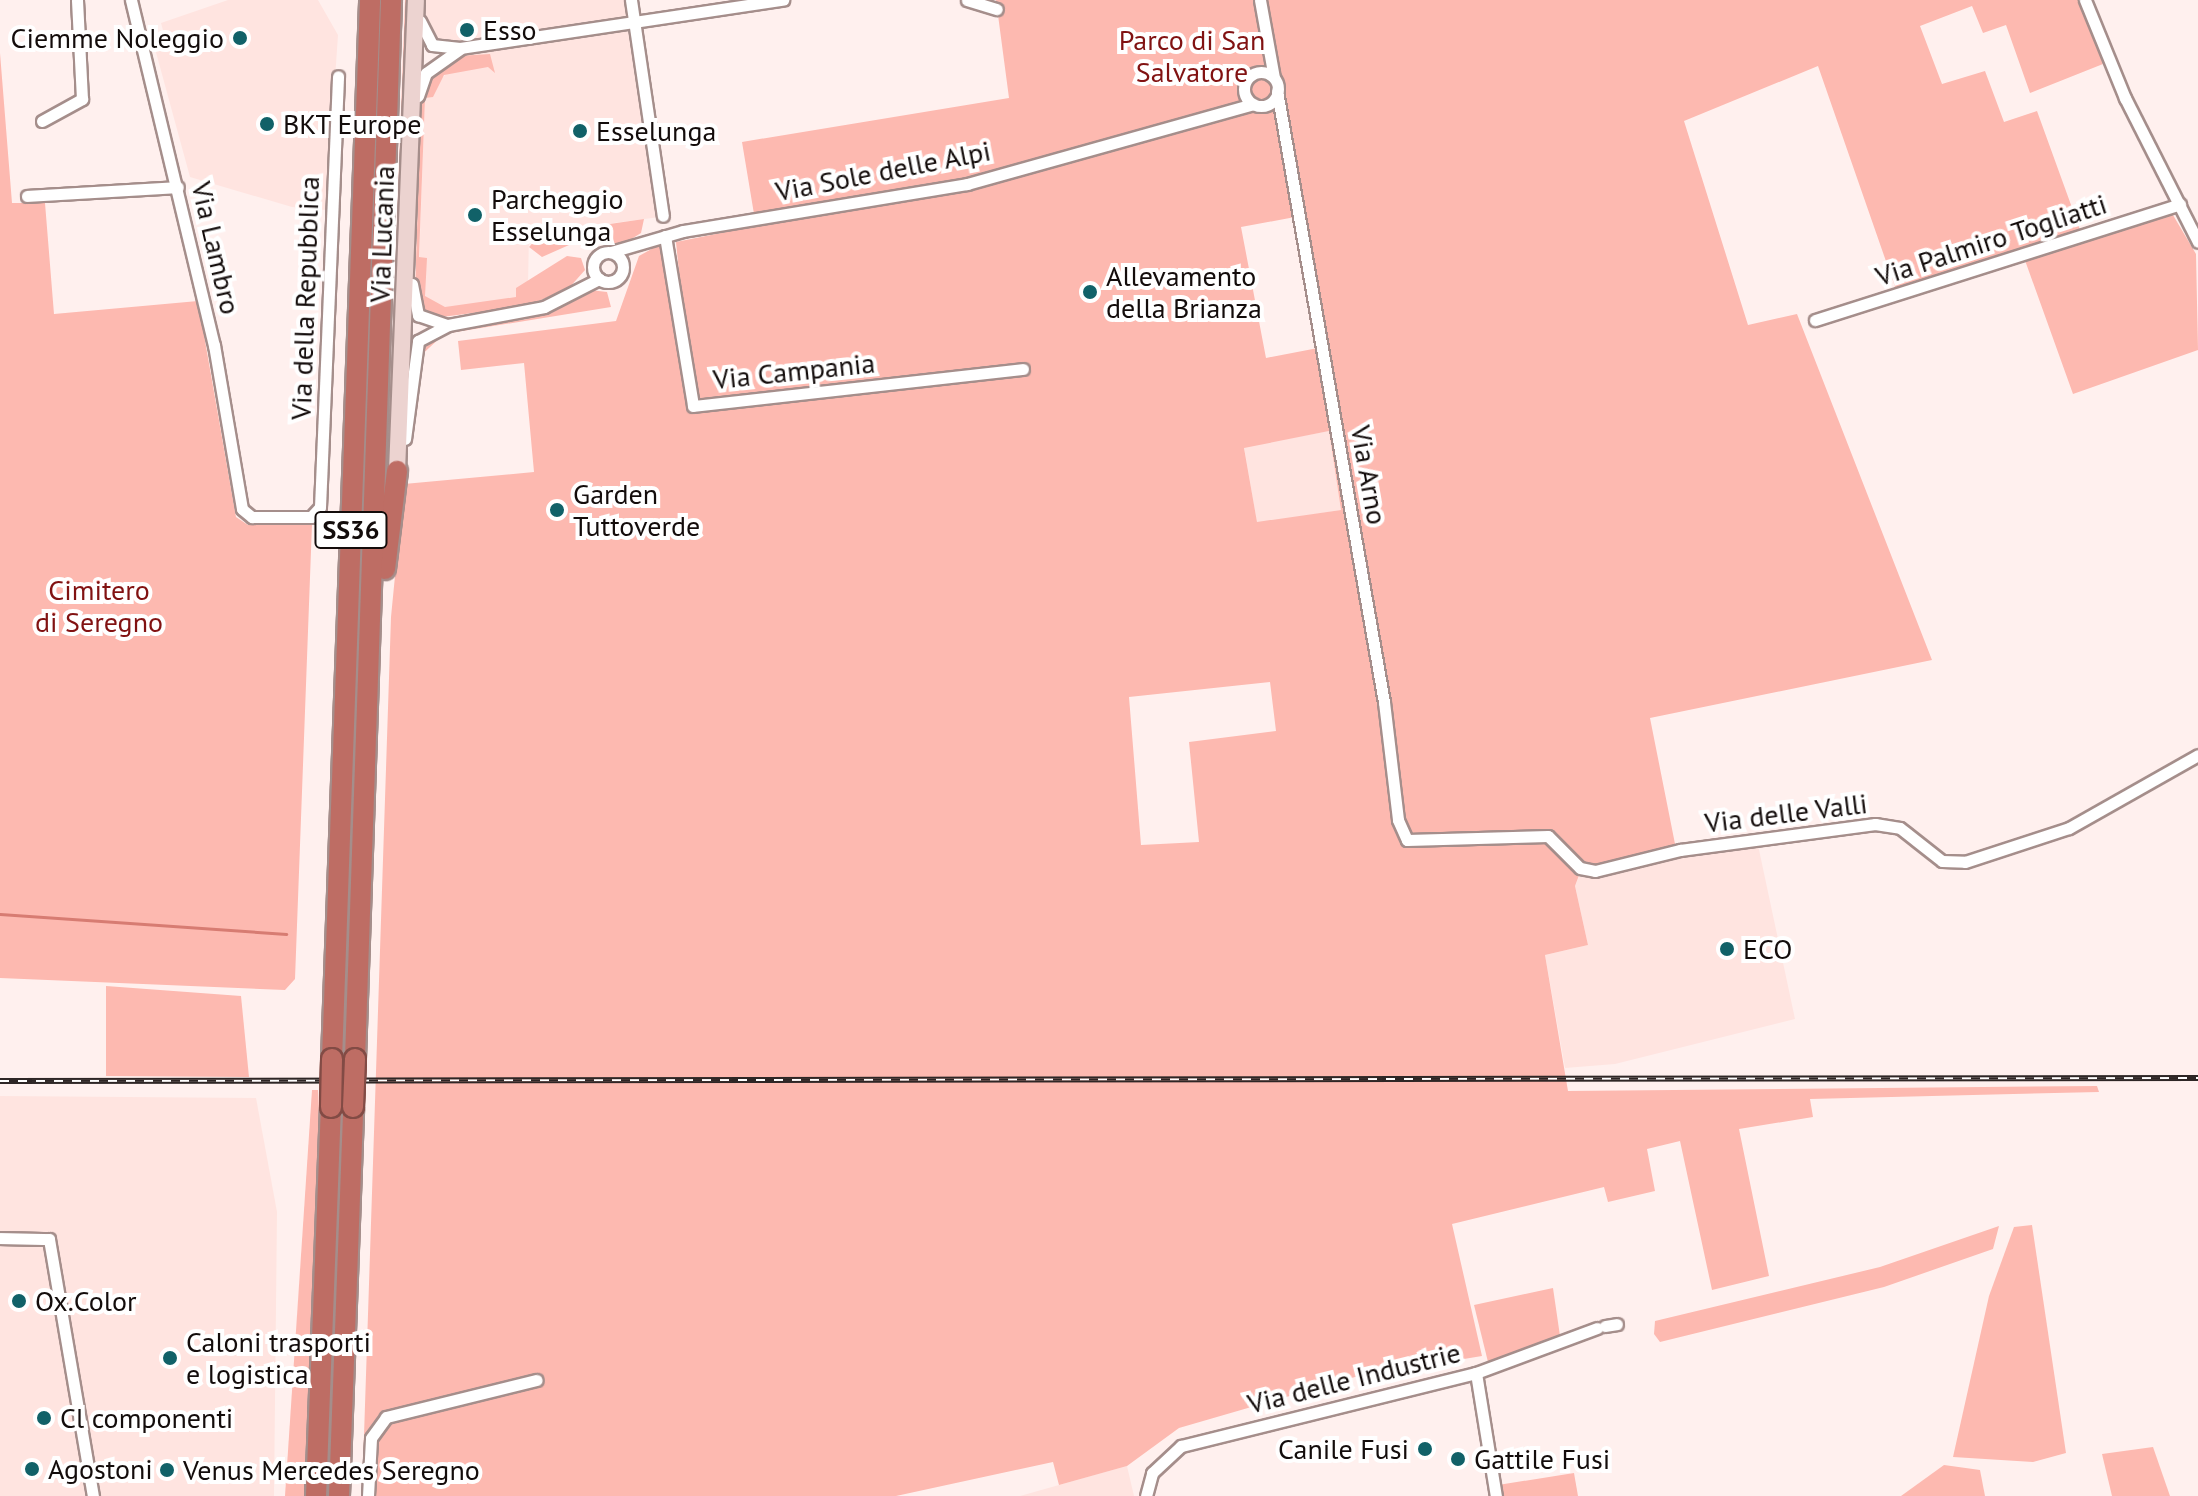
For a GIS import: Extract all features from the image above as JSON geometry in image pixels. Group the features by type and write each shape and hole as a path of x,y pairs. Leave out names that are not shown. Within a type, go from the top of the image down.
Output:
{"highway":[{"path":"356,0 367,88"},
{"name":"SS36","path":"316,1496 370,0"},
{"name":"SS36","path":"339,1496 391,0"},
{"path":"366,747 380,696 397,471"}],"street":[{"path":"42,121 82,99 77,0"},
{"name":"Via Lambro","path":"131,0 178,187 242,509"},
{"path":"418,0 425,39 460,48"},
{"name":"Via Lucania","path":"397,471 418,0"},
{"path":"631,0 663,216"},
{"path":"397,471 413,349 448,325 413,308 411,173 420,86 434,63 460,48 783,0"},
{"path":"967,0 997,9"},
{"path":"1247,81 1274,78 1263,34 1260,0"},
{"path":"2085,0 2109,62 2198,242"},
{"path":"1200,120 1247,81 1263,34"},
{"name":"Via della Repubblica","path":"242,509 252,517 311,517 320,507 338,76"},
{"name":"Via Arno","path":"1274,78 1280,119 1289,137 1398,820 1407,840"},
{"path":"1247,81 1258,104 1280,119"},
{"path":"1258,104 1277,91"},
{"name":"Via Sole delle Alpi","path":"448,325 558,302 596,274 598,256 665,236 967,184 1258,104"},
{"path":"27,196 178,187"},
{"name":"Via Palmiro Togliatti","path":"1815,320 2180,204"},
{"name":"Via Sole delle Alpi","path":"596,274 611,282 636,253 665,236"},
{"name":"Via Campania","path":"665,236 693,406 1023,369"},
{"path":"611,252 622,272"},
{"name":"Via delle Valli","path":"1407,840 1548,836 1580,868 1595,871 1680,850 1875,824 1900,828 1942,861 1965,862 2069,828 2198,755"},
{"path":"0,1238 49,1239 93,1496"},
{"name":"Via delle Industrie","path":"1146,1496 1152,1473 1181,1446 1476,1373 1603,1328"},
{"path":"1476,1373 1496,1496"},
{"path":"368,1496 371,1438 386,1417 537,1380"}],"shaded area":[{"path":"228,0 318,0 338,35 326,210 292,207 190,177 154,45 164,34 161,23"},
{"path":"422,0 628,0 660,217 529,234 528,285 518,298 427,310 418,293 425,93 463,59 461,45 440,45 424,31"},
{"path":"1329,431 1341,510 1257,523 1244,447"},
{"path":"1758,845 1795,1019 1615,1064 1565,1068 1545,955 1588,945 1575,886 1580,874"},
{"path":"0,1096 256,1098 277,1212 274,1496 0,1496"},
{"path":"1127,1466 1134,1496 1020,1496 1098,1474"}],"green space":[{"path":"405,0 413,0 392,473 388,473"},
{"name":"Parco di San Salvatore","path":"996,0 2083,0 2103,64 2030,93 2006,25 1983,33 1972,6 1920,26 1942,84 1985,71 2004,122 2037,111 2083,238 2170,210 2196,254 2198,350 2073,394 2022,252 1896,290 1818,66 1684,121 1748,325 1797,314 1932,660 1650,718 1677,854 1581,870 1575,886 1588,945 1545,955 1568,1091 2097,1086 2099,1092 1810,1099 1813,1117 1739,1129 1769,1276 1712,1290 1680,1141 1647,1149 1655,1191 1608,1202 1604,1187 1452,1224 1482,1356 1355,1377 1179,1428 1127,1466 1059,1485 1053,1462 896,1496 362,1496 391,617 404,484 534,472 524,363 461,370 458,341 616,321 639,256 664,242 683,312 676,242 756,226 742,142 1009,98","holes":["1295,217 1318,348 1266,358 1241,227","1329,431 1341,510 1257,522 1244,448","1270,682 1276,731 1189,742 1199,842 1141,845 1129,697"]},
{"name":"Cimitero di Seregno","path":"0,53 12,203 45,203 54,314 198,301 236,517 248,525 312,524 295,979 285,990 0,978"},
{"path":"490,54 495,73 488,67 444,75 433,97 425,98 419,257 427,258 425,296 445,307 516,297 516,288 567,256 581,258 585,270 569,288 527,306 434,318 420,311 415,293 421,103 434,71 458,56"},
{"path":"644,219 641,233 625,243 569,245 542,257 529,247 541,234"},
{"path":"590,290 607,292 611,307 444,334 415,361 420,344 450,330 527,319"},
{"path":"106,986 241,996 249,1077 106,1076"},
{"path":"312,1090 318,1090 319,1107 304,1496 285,1496"},
{"path":"2032,1225 2066,1453 2033,1462 1953,1457 1989,1296 2014,1227"},
{"path":"1999,1226 1993,1249 1884,1287 1660,1342 1654,1334 1655,1321 1880,1267"},
{"path":"1553,1288 1560,1336 1488,1362 1474,1305"},
{"path":"2153,1447 2170,1496 2112,1496 2102,1454"},
{"path":"1944,1465 1980,1470 1985,1496 1901,1496"},
{"path":"1574,1473 1578,1496 1499,1496 1498,1485"}],"waterway":[{"path":"0,914 286,934"}],"railway":[{"path":"0,1081 2198,1078"}],"place":[{"name":"Esso","path":"467,30"},
{"name":"Ciemme Noleggio","path":"240,38"},
{"name":"BKT Europe","path":"267,124"},
{"name":"Esselunga","path":"580,131"},
{"name":"Parcheggio Esselunga","path":"475,215"},
{"name":"Allevamento della Brianza","path":"1090,292"},
{"name":"Garden Tuttoverde","path":"557,510"},
{"name":"ECO","path":"1727,949"},
{"name":"Ox.Color","path":"19,1301"},
{"name":"Caloni trasporti e logistica","path":"170,1358"},
{"name":"Cl componenti","path":"44,1418"},
{"name":"Canile Fusi","path":"1425,1449"},
{"name":"Gattile Fusi","path":"1458,1459"},
{"name":"Agostoni","path":"32,1469"},
{"name":"Venus Mercedes Seregno","path":"167,1470"}]}
